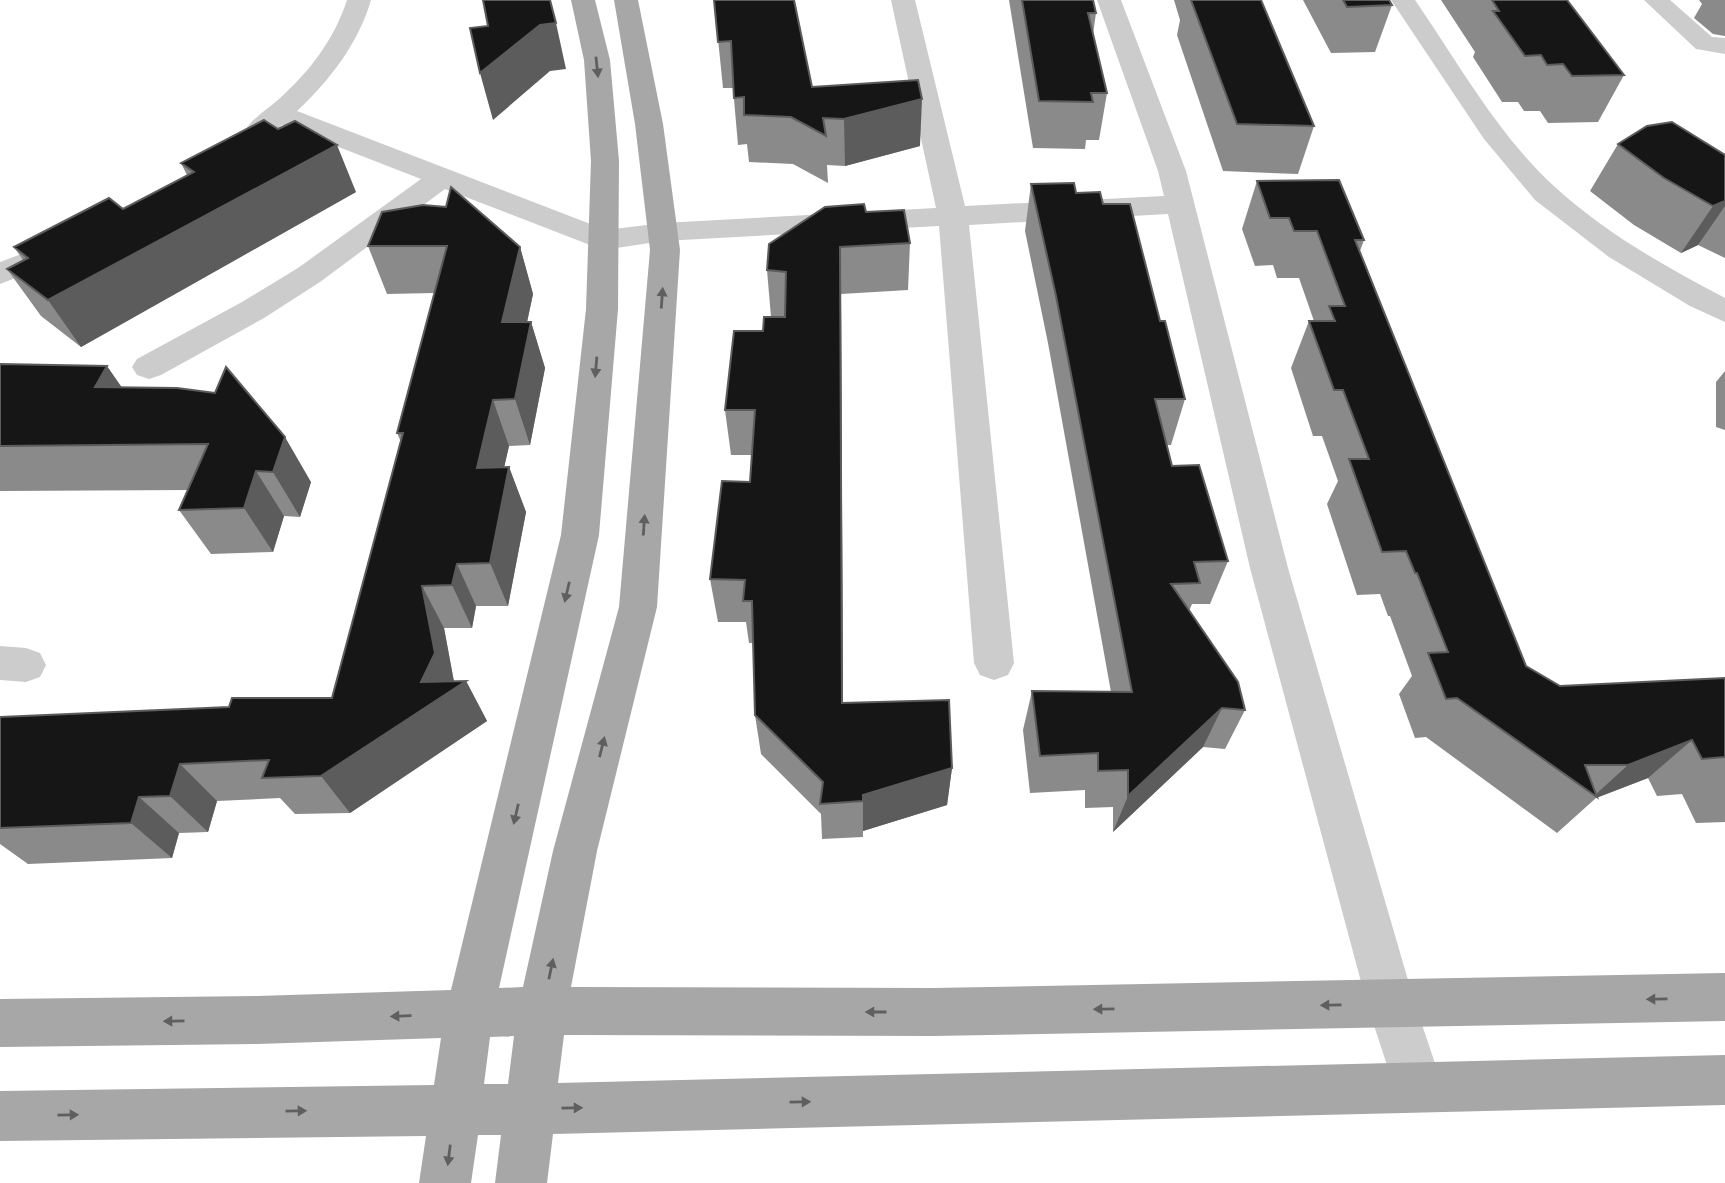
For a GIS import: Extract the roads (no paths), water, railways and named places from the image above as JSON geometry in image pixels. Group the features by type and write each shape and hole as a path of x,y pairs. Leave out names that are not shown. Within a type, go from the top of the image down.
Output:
{"main road":[{"path":"445,1183 470,1014 580,535 602,309 605,161 597,60 583,0"},
{"path":"521,1183 542,1011 575,851 638,607 663,276 663,232 649,124 626,0"},
{"path":"0,1023 542,1011 933,1012 1725,998"},
{"path":"0,1116 528,1109 1725,1080"}],"street":[{"path":"241,144 279,114 316,76 342,40 359,0"},
{"path":"903,0 953,217 993,663"},
{"path":"1109,0 1172,171 1269,568 1391,1003 1418,1087"},
{"path":"1403,0 1528,176 1578,221 1685,290 1725,311"},
{"path":"1656,0 1705,44 1725,46"},
{"path":"279,114 603,240 663,232 1180,204"},
{"path":"149,367 253,310 309,275 441,178"},
{"path":"4,279 80,239"}]}
